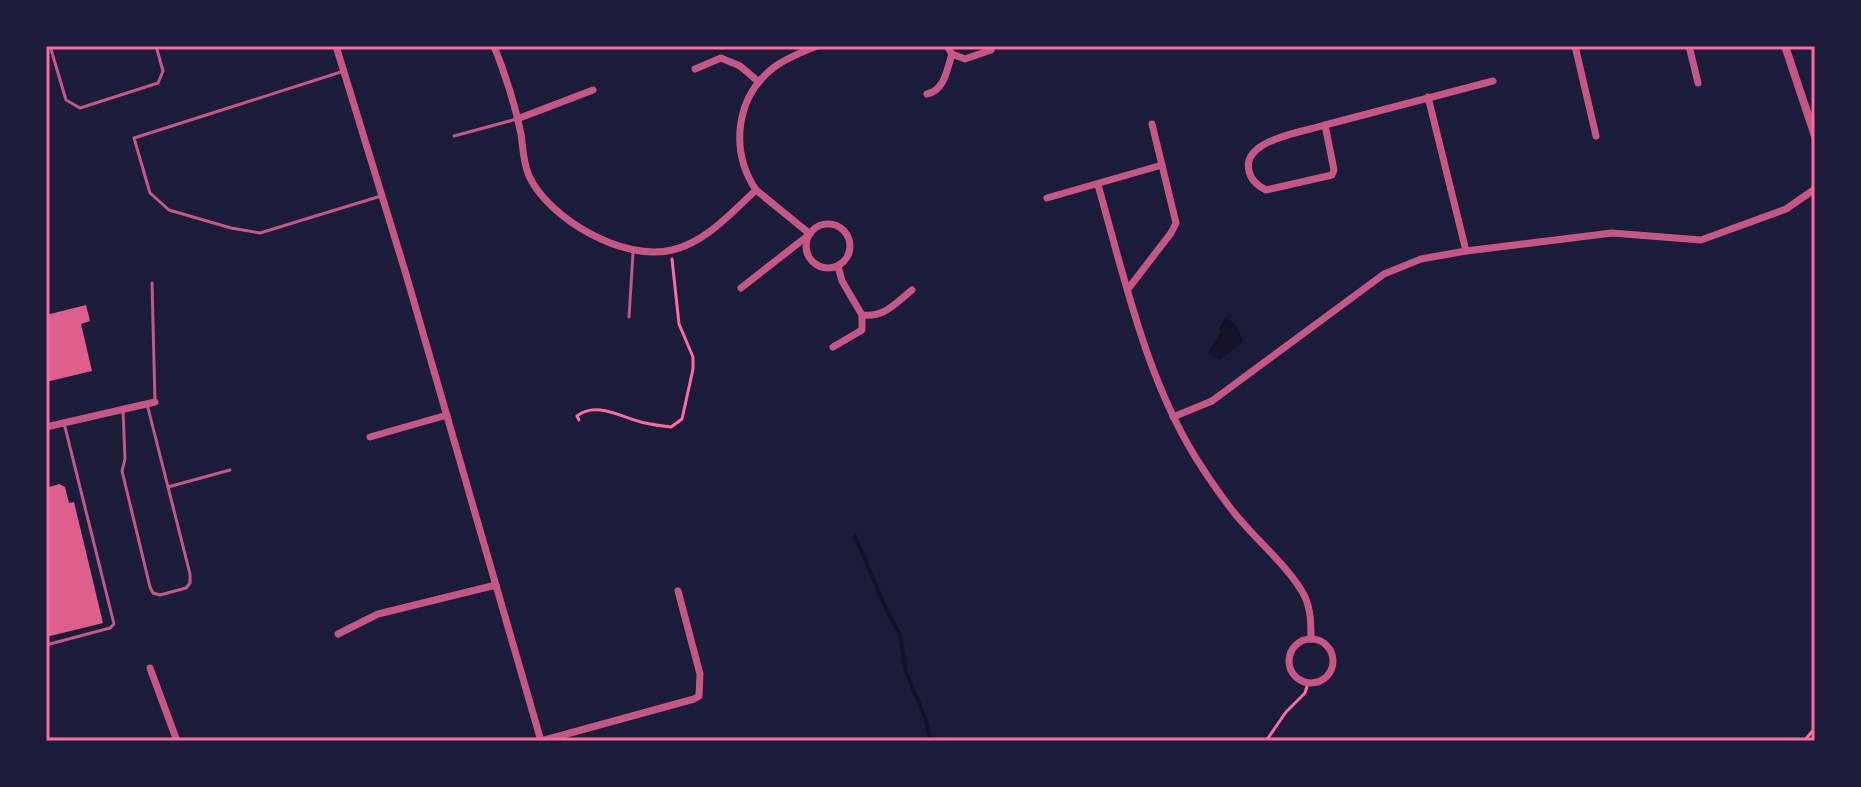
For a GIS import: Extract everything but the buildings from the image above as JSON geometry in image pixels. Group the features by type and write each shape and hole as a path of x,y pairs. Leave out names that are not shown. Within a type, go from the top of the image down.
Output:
{"street":[{"path":"336,46 541,741 699,696 700,674 678,591"},
{"path":"494,46 507,79 526,166 546,202 561,217 577,226 616,245 646,252 671,251 719,225 756,190"},
{"path":"810,234 756,190 743,166 739,129 742,111 759,82 774,67 817,46"},
{"path":"1575,46 1596,136"},
{"path":"1689,46 1698,83"},
{"path":"1785,46 1815,136"},
{"path":"927,94 934,92 944,81 950,50 965,59 991,50"},
{"path":"695,69 721,58 740,66 759,82"},
{"path":"1325,125 1334,170 1332,175 1266,190 1250,178 1247,166 1249,157 1259,145 1325,125 1493,81"},
{"path":"517,119 593,90"},
{"path":"1428,97 1466,251"},
{"path":"1128,289 1176,223 1152,124"},
{"path":"1047,198 1162,165"},
{"path":"1098,185 1149,360 1173,417 1232,510 1276,559 1305,598 1311,620 1311,639"},
{"path":"1173,417 1212,401 1384,274 1421,259 1612,233 1701,240 1786,209 1815,189"},
{"path":"741,288 820,225 835,225 846,234 848,255 838,266 824,268 812,261 806,248 810,234"},
{"path":"833,347 862,330 862,315 842,281 838,266"},
{"path":"862,315 875,317 912,290"},
{"path":"46,427 151,403"},
{"path":"370,437 447,415"},
{"path":"338,634 378,614 496,585"},
{"path":"1311,639 1318,640 1329,649 1333,663 1327,676 1315,683 1295,677 1289,663 1292,649 1311,639"},
{"path":"150,668 177,741"}],"lane":[{"path":"50,46 66,100 80,108 158,83 163,71 156,46"},
{"path":"344,71 134,138 150,193 169,210 260,233 382,196"},
{"path":"454,136 517,119"},
{"path":"629,317 633,249"},
{"path":"123,410 125,459 122,471 150,587 153,593 160,595 186,588 190,583 151,403 152,283"},
{"path":"46,645 110,628 114,624 64,423"},
{"path":"168,487 230,470"}],"path":[{"path":"579,420 577,416 581,412 603,410 643,423 671,427 677,424 683,413 693,357 679,324 671,251"},
{"path":"1266,741 1286,712 1305,693 1308,683"},
{"path":"1804,741 1815,728"}],"shaded area":[{"path":"1226,317 1238,327 1243,342 1219,360 1208,353"}],"waterway":[{"path":"855,536 889,616 900,634 906,672 926,720 930,741"}]}
